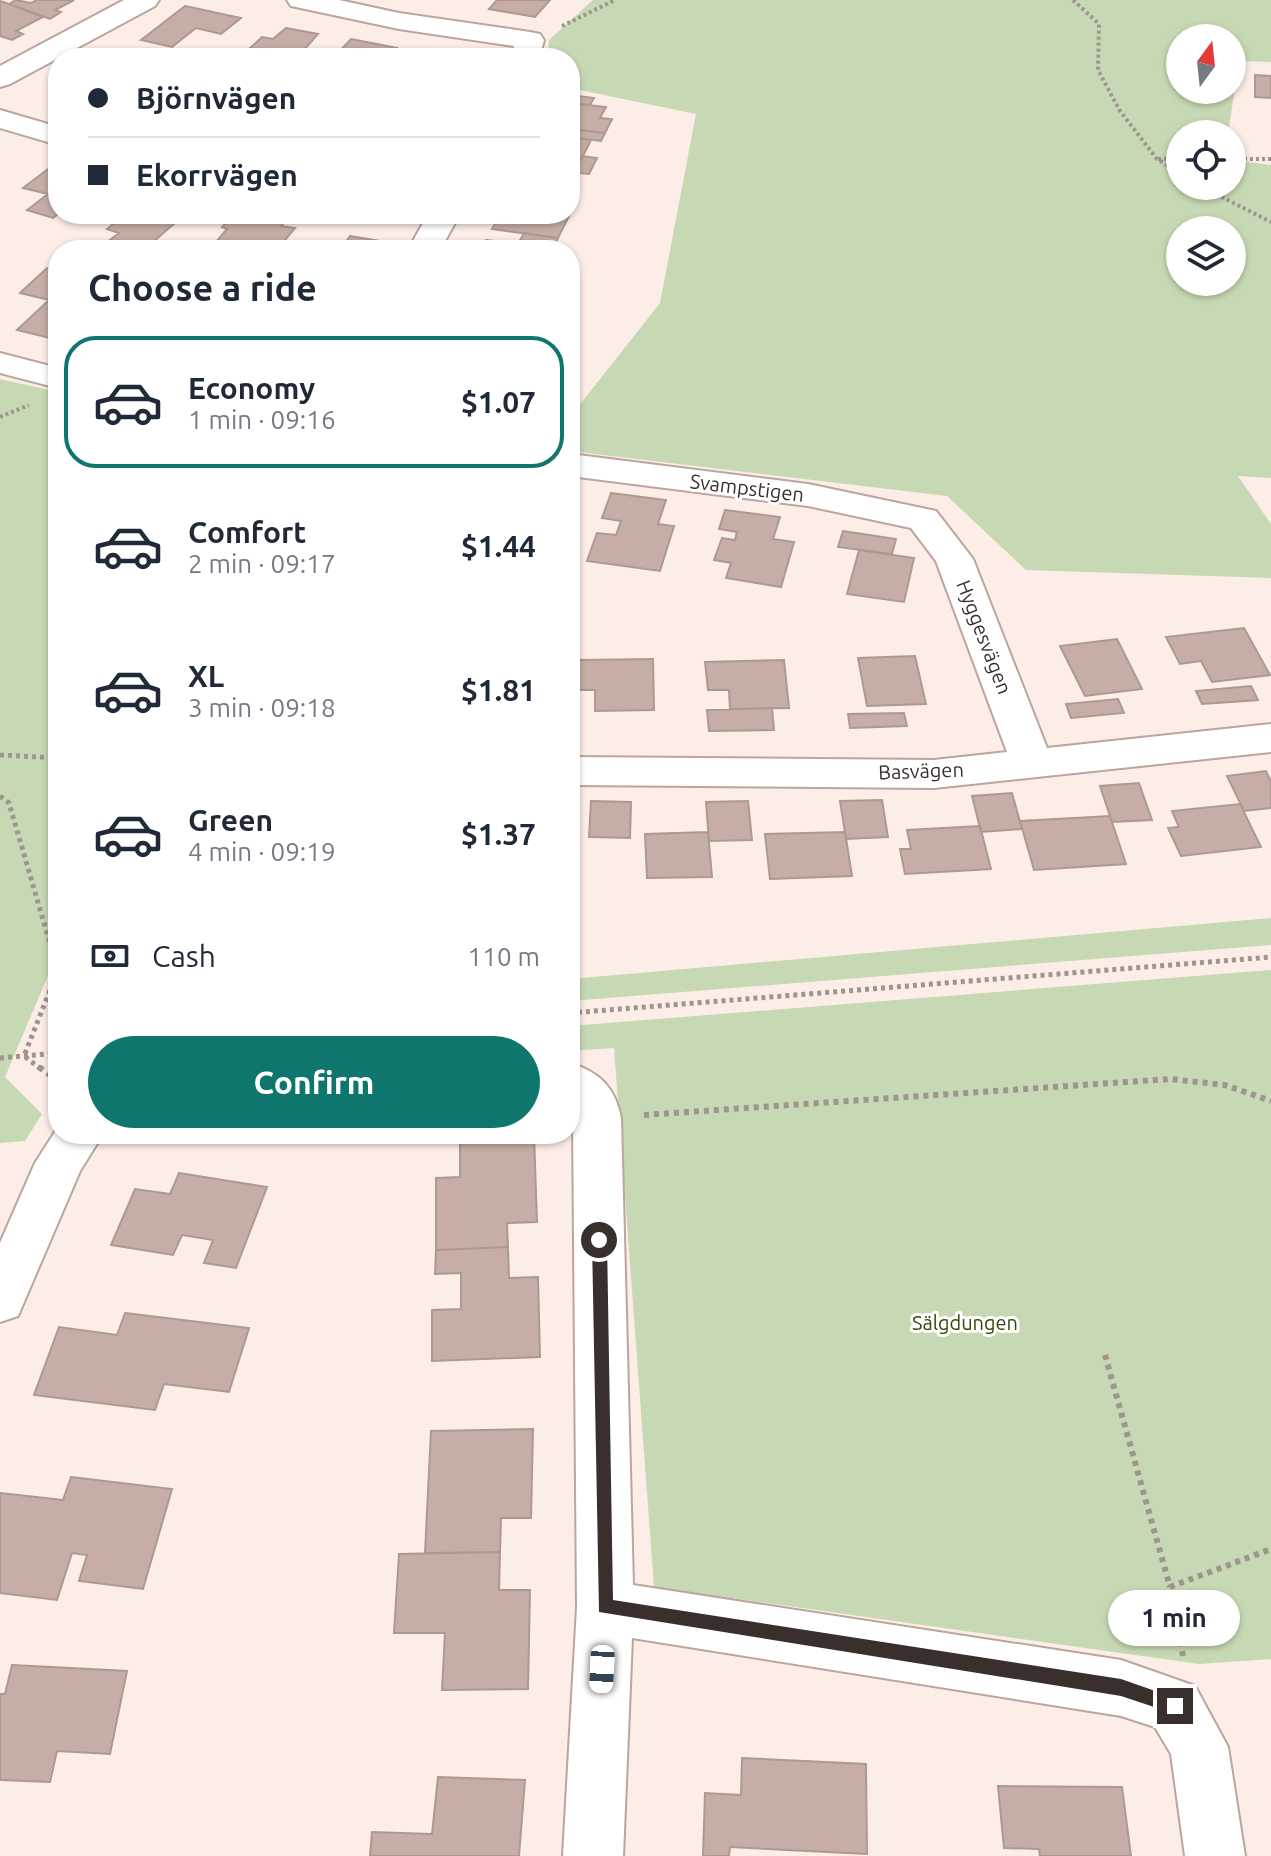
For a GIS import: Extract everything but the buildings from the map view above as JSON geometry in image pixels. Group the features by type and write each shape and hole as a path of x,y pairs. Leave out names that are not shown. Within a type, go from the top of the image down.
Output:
{"street":[{"path":"56,48 145,0"},
{"path":"301,0 522,48"},
{"path":"0,78 48,52"},
{"path":"0,119 48,133"},
{"path":"0,363 48,375"},
{"name":"Svampstigen","path":"580,466 808,495 923,519"},
{"name":"Hyggesvägen","path":"923,519 954,559 1032,763"},
{"name":"Basvägen","path":"580,771 934,774 1271,738"},
{"path":"584,1095 605,1607 593,1856"},
{"path":"0,1301 59,1163 72,1144"},
{"path":"605,1607 1121,1688 1175,1706 1199,1747 1215,1856"}],"path":[{"path":"529,48 615,0"},
{"path":"1073,0 1099,24 1098,70 1120,111 1157,159 1166,164"},
{"path":"1157,159 1166,159"},
{"path":"1246,159 1271,159"},
{"path":"1228,200 1271,222"},
{"path":"0,755 48,757"},
{"path":"0,796 9,803 48,934"},
{"path":"580,1012 1271,957"},
{"path":"24,1056 48,995"},
{"path":"0,1058 48,1054"},
{"path":"24,1056 48,1074"},
{"path":"584,1095 1170,1079 1225,1085 1271,1101"},
{"path":"1105,1355 1170,1587 1187,1681 1175,1706"},
{"path":"1170,1587 1271,1549"}],"green space":[{"path":"593,0 1271,0 1271,62 1246,61 1246,24 1166,24 1166,104 1233,104 1230,120 1166,120 1166,200 1246,200 1246,162 1271,165 1271,478 1238,476 1271,524 1271,578 1026,570 947,496 580,452 580,404 660,303 696,114 580,90 580,48 549,48 549,40"},
{"path":"0,379 48,390 48,976 5,1077 42,1114 25,1141 0,1143"},
{"path":"1271,918 1271,945 580,1000 580,978"},
{"name":"Sälgdungen","path":"1271,970 1271,1659 1199,1664 654,1587 614,1048 580,1050 580,1025"}],"route":[{"path":"599,1240 605,1607 1121,1688 1175,1706"}]}
